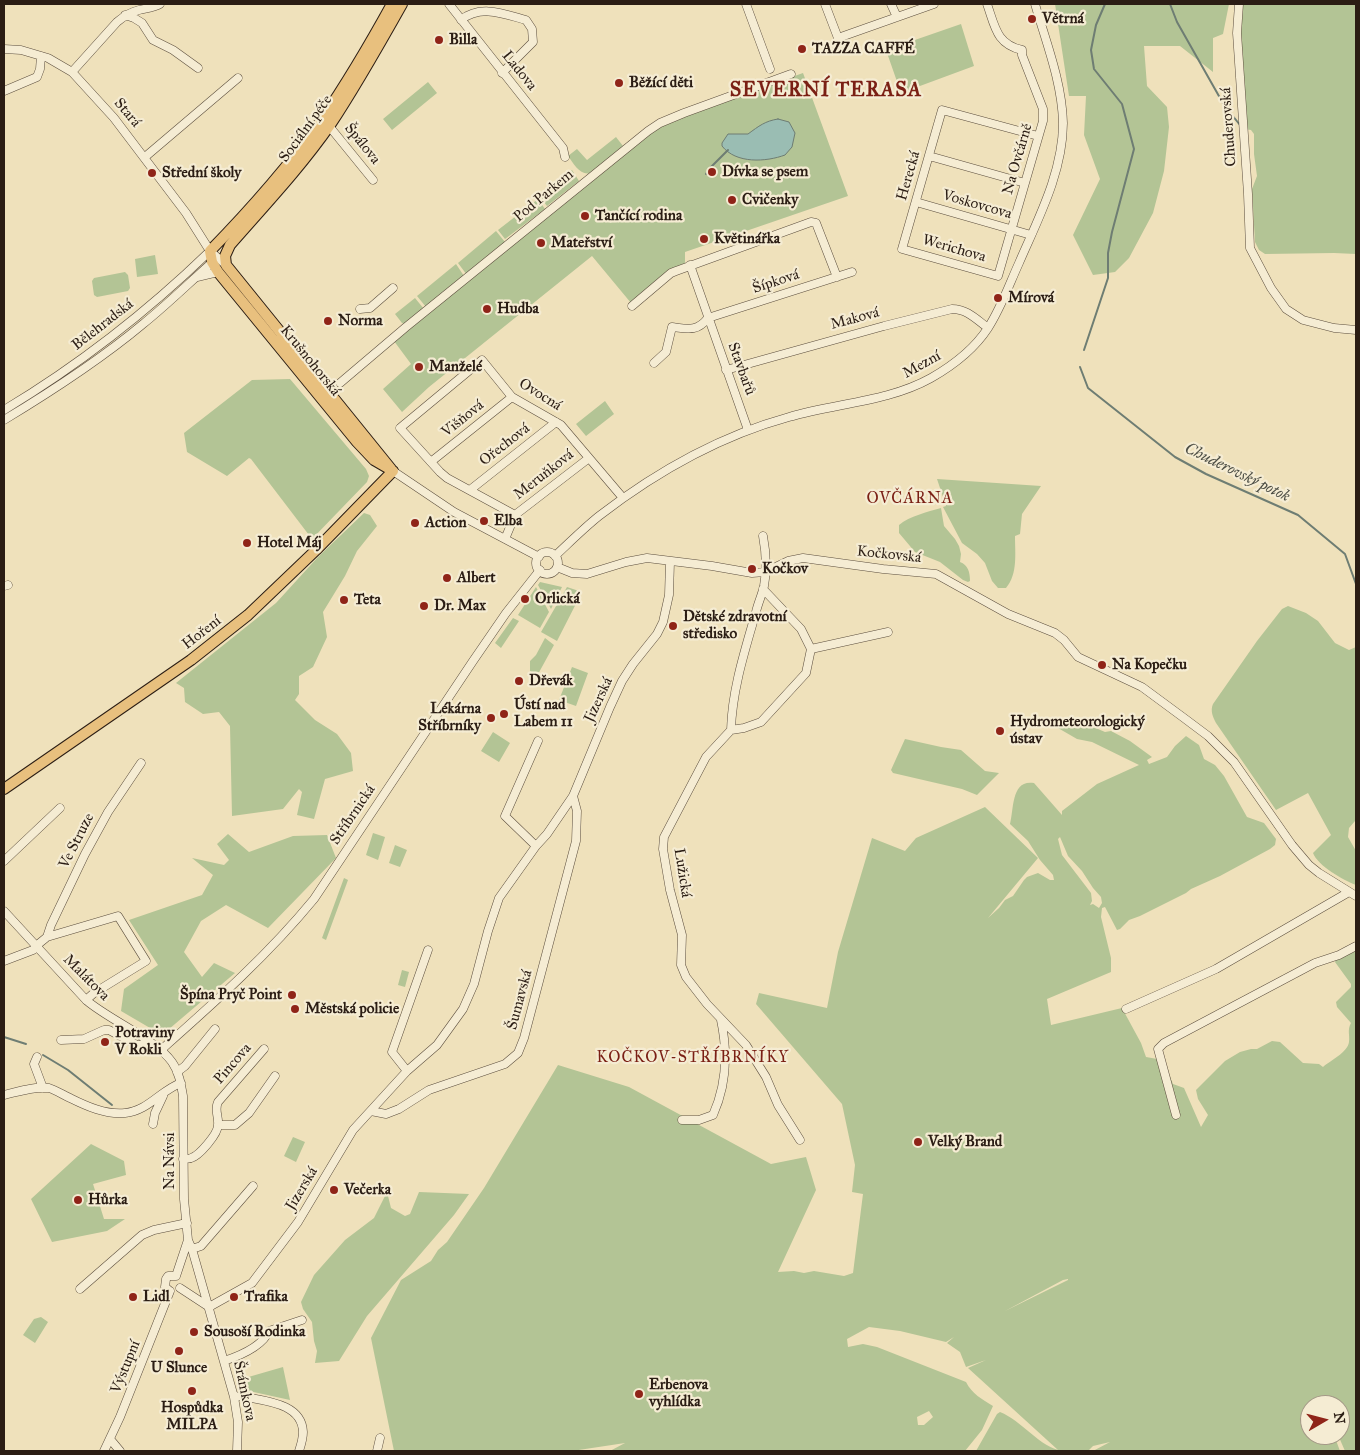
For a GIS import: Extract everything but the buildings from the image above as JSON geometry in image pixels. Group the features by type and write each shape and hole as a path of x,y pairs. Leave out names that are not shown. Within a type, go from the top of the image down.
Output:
{"main road":[{"name":"Sociální péče","path":"214,257 320,122 364,55 392,4"},
{"name":"Sociální péče","path":"226,241 280,188 329,126 372,58 402,4"},
{"path":"222,269 226,241"},
{"name":"Krušnohorská","path":"214,257 222,269 393,472"},
{"name":"Hoření","path":"4,788 191,660 248,616 393,472"}],"street":[{"path":"72,72 117,22 138,10 160,4"},
{"name":"Ladova","path":"448,4 563,148 565,156"},
{"path":"746,4 770,70"},
{"path":"825,4 838,38 934,4"},
{"path":"891,4 896,17"},
{"name":"Na Ovčárně","path":"987,4 999,37 1006,44 1022,50 1022,55 1043,109 1043,122 998,276"},
{"name":"Mezní","path":"555,556 597,518 623,498 653,477 686,459 748,430 796,415 894,394 912,387 950,366 966,353 988,328 1031,235 1056,172 1061,150 1062,103 1058,82 1035,4"},
{"name":"Chuderovská","path":"1239,4 1237,33 1250,248 1271,288 1286,310 1303,320 1334,328 1356,330"},
{"path":"461,20 468,15 482,10 526,20 532,29 533,42 502,73"},
{"path":"125,16 134,18 142,23 153,40 173,50 198,68"},
{"name":"Stará","path":"4,49 21,50 48,58 72,72 114,118 145,157 201,235 214,257"},
{"path":"4,91 37,77 41,56"},
{"name":"Pod Parkem","path":"340,383 648,131 660,123 684,113 791,74"},
{"path":"145,157 238,78"},
{"name":"Herecká","path":"902,249 942,110 1038,136"},
{"name":"Špálova","path":"329,126 373,180"},
{"path":"929,156 1025,183"},
{"name":"Voskovcova","path":"916,202 1031,235"},
{"path":"632,306 671,273 811,222 816,223 837,277"},
{"path":"201,235 211,239 226,241"},
{"path":"200,261 203,248 201,235"},
{"name":"Werichova","path":"902,249 998,276"},
{"name":"Bělehradská","path":"4,410 53,379 113,337 200,261 214,257"},
{"name":"Bělehradská","path":"4,420 57,388 116,346 195,278 214,257"},
{"name":"Stavbařů","path":"690,265 748,430"},
{"name":"Bělehradská","path":"195,278 222,269"},
{"name":"Šípková","path":"708,318 852,272"},
{"path":"360,308 370,308 393,288"},
{"name":"Maková","path":"726,370 885,325 952,309 962,309 988,328"},
{"path":"654,363 666,352 672,327 691,330 702,325 708,318"},
{"name":"Ovocná","path":"432,461 400,428 482,360 512,397 562,425 623,498"},
{"name":"Višňová","path":"432,461 512,397"},
{"name":"Ořechová","path":"470,490 556,422"},
{"name":"Meruňková","path":"515,515 589,458"},
{"path":"432,461 440,472 515,515 505,539"},
{"name":"Krušnohorská","path":"393,472 441,504 538,557"},
{"path":"763,536 765,549 763,589 744,656 732,709 731,730 761,722 806,673 811,649 801,629 763,589"},
{"path":"547,552 555,556 558,562 557,568 554,571 544,573 540,570 537,565 538,557 547,552"},
{"name":"Kočkovská","path":"557,568 572,573 588,574 643,558 752,573 765,572 788,561 803,558 936,574 1008,614 1055,633 1064,640 1078,657 1142,687 1208,736 1234,762 1292,845 1309,865 1353,894"},
{"name":"Jizerská","path":"209,1307 252,1283 298,1222 353,1130 407,1072 437,1045 463,1009 474,984 499,898 573,796 622,681 657,634 663,622 669,595 670,562"},
{"name":"Stříbrnická","path":"161,1050 265,955 314,899 482,646 540,570"},
{"path":"811,649 888,632"},
{"name":"Lužická","path":"731,730 706,757 664,837 663,849 670,890 682,934 682,969 692,985 721,1020 737,1034 754,1057 778,1105 800,1140"},
{"path":"536,846 505,816 538,741"},
{"name":"Ve Struze","path":"47,937 59,907 108,812 141,764"},
{"name":"Šumavská","path":"371,1111 386,1114 400,1109 429,1090 505,1064 518,1053 524,1038 576,841 578,831 577,811 573,796"},
{"path":"4,861 60,808"},
{"path":"1126,1009 1216,968 1353,894"},
{"name":"Malátova","path":"4,911 35,948 86,1000 100,1012 161,1050"},
{"path":"4,961 35,948 47,937 118,916 146,961 94,993 86,1000"},
{"path":"1176,1115 1158,1049 1164,1043 1267,987 1315,963 1339,955 1356,946"},
{"path":"407,1072 392,1052 428,950"},
{"path":"682,1120 699,1120 713,1115 718,1105 727,1053 721,1020"},
{"path":"177,1072 185,1066 215,1028"},
{"path":"61,1040 84,1039 104,1030 109,1030 137,1045 142,1045 146,1040"},
{"name":"Pincova","path":"218,1126 216,1107 218,1102 264,1049"},
{"name":"Na Návsi","path":"161,1050 171,1060 177,1072 181,1083 184,1108 184,1199 188,1240 176,1276"},
{"path":"37,1056 34,1064 43,1088"},
{"path":"183,1159 192,1158 198,1154 214,1136 218,1126 235,1125 249,1113 275,1076"},
{"path":"4,1096 50,1088 84,1105 115,1113 127,1113 148,1105 163,1095 171,1086 181,1083"},
{"path":"153,1124 155,1113 163,1095"},
{"path":"192,1249 200,1246 253,1186"},
{"path":"80,1289 142,1235 154,1230 187,1223"},
{"name":"Šrámkova","path":"188,1240 234,1397 238,1422 237,1451"},
{"path":"168,1276 176,1276 180,1281 180,1288 170,1291 165,1287 168,1276"},
{"path":"180,1288 209,1307"},
{"name":"Výstupní","path":"104,1451 170,1291"},
{"path":"224,1361 243,1355 266,1336 269,1331 302,1320"},
{"path":"234,1397 241,1396 282,1405 295,1413 302,1424 303,1433 300,1451"},
{"path":"376,1451 380,1438"},
{"path":"110,1439 120,1451"}],"green space":[{"path":"1055,4 1229,4 1223,34 1213,38 1213,72 1180,46 1144,46 1147,86 1167,107 1169,127 1164,171 1153,213 1129,258 1115,272 1093,275 1073,235 1100,179 1084,135 1086,96 1069,96"},
{"path":"1241,4 1356,4 1356,254 1265,254 1259,250 1255,242 1252,189 1257,176 1254,134 1251,130 1245,129 1240,52"},
{"path":"961,24 974,66 901,93 886,50"},
{"path":"803,73 848,196 685,252 685,263 675,268 631,303 592,256 429,387 402,412 383,389 411,364 394,341 660,126 688,114"},
{"path":"428,82 437,93 392,130 383,119"},
{"path":"616,137 623,146 591,173 580,171 568,156 577,149 587,160"},
{"path":"572,170 579,181 547,206 540,197"},
{"path":"538,199 545,209 505,239 498,230"},
{"path":"496,231 505,242 467,275 458,263"},
{"path":"155,255 158,274 137,277 135,259"},
{"path":"456,264 464,276 426,307 417,296"},
{"path":"125,272 128,275 130,288 128,291 97,297 94,295 92,281 94,278"},
{"path":"415,298 424,309 406,324 402,323 395,314"},
{"path":"290,379 366,469 369,476 367,482 312,539 251,459 249,458 227,476 187,452 184,433 252,380"},
{"path":"605,401 614,414 586,436 576,424"},
{"path":"937,479 1041,486 1022,514 1020,534 1015,536 1014,570 1006,588 998,588 992,581 985,563 977,554 962,543 943,507 946,506"},
{"path":"941,508 944,526 959,546 960,562 967,567 969,572 970,581 968,582 940,562 915,552 899,533 899,525 908,519"},
{"path":"364,513 370,515 377,526 357,551 345,576 323,612 327,637 313,667 299,676 299,694 295,700 315,720 337,734 351,753 353,771 325,779 314,819 297,815 302,792 299,789 283,809 232,816 230,726 219,712 203,714 185,702 184,688 176,683 276,603 318,557"},
{"path":"540,582 562,587 551,609 538,585"},
{"path":"536,587 549,612 540,628 518,615"},
{"path":"567,587 582,592 557,641 541,632"},
{"path":"1288,606 1306,613 1318,621 1335,643 1349,650 1356,647 1356,813 1355,821 1349,828 1348,837 1356,851 1356,885 1325,868 1313,853 1331,835 1308,793 1276,810 1216,723 1212,714 1213,704 1257,641 1282,609"},
{"path":"513,618 519,621 501,648 495,643"},
{"path":"545,638 554,645 537,676 530,671 530,661 536,655"},
{"path":"572,667 588,673 576,706 559,700"},
{"path":"1061,719 1091,726 1105,732 1111,731 1130,741 1152,757 1147,760 1149,764 1167,757 1186,736 1199,745 1204,759 1215,765 1224,776 1247,817 1264,823 1276,839 1275,845 1270,849 1220,876 1129,920 1120,929 1117,930 1105,907 1102,908 1101,917 1111,958 1111,972 1047,999 1051,1025 1122,1008 1141,1043 1146,1057 1163,1060 1173,1084 1184,1088 1201,1127 1208,1115 1198,1099 1196,1090 1225,1061 1240,1052 1257,1049 1272,1041 1280,1042 1303,1063 1319,1064 1323,1067 1346,1049 1349,1042 1351,1023 1337,1007 1336,1002 1351,987 1351,984 1335,962 1337,956 1356,947 1356,1451 1345,1451 1342,1445 1350,1445 1350,1395 1300,1395 1300,1445 1338,1445 1340,1451 1093,1451 1110,1442 1093,1446 1088,1451 976,1451 997,1414 1000,1412 1050,1447 1058,1450 968,1368 986,1360 966,1367 960,1352 947,1343 954,1337 946,1342 900,1331 869,1327 847,1339 848,1347 863,1344 877,1347 966,1382 974,1393 993,1406 982,1430 965,1451 610,1451 625,1443 572,1451 394,1451 371,1338 401,1280 431,1261 438,1250 447,1242 484,1188 558,1065 629,1087 771,1164 806,1157 816,1190 778,1272 794,1271 804,1273 814,1271 844,1276 853,1273 863,1194 852,1192 855,1165 842,1104 756,1004 759,993 827,1008 838,952 872,838 905,851 916,838 985,807 1038,858 988,918 1005,900 1013,896 1027,877 1038,873 1050,880 1054,880 1053,875 1040,860 1028,841 1010,824 1017,790 1027,783 1034,783 1062,815 1062,811 1097,784 1139,765 1092,742 1077,739 1058,728","holes":["1060,837 1068,856 1082,871 1101,897 1102,903 1099,908 1093,904 1090,905 1092,901 1091,893 1062,855 1058,839","1063,1280 1068,1280 1005,1311","929,1411 933,1417 924,1425 918,1425 917,1417"]},
{"path":"493,732 510,743 499,762 481,751"},
{"path":"905,739 961,750 985,771 999,773 977,795 962,789 893,773 891,770"},
{"path":"373,833 385,837 378,860 366,855"},
{"path":"228,834 249,852 293,836 327,835 336,858 268,928 226,905 201,921 184,952 202,977 214,963 235,973 162,1035 121,1011 124,989 158,965 129,920 202,895 213,875 192,858 224,865 229,860 217,844"},
{"path":"395,845 407,850 400,867 389,863"},
{"path":"344,878 348,880 326,940 322,938"},
{"path":"402,970 409,972 405,987 398,985"},
{"path":"293,1137 305,1142 296,1162 284,1156"},
{"path":"91,1144 124,1161 126,1175 93,1184 104,1219 125,1219 107,1231 52,1242 31,1199"},
{"path":"387,1192 391,1208 405,1216 410,1214 419,1192 469,1194 454,1215 367,1316 339,1361 315,1363 317,1351 312,1322 303,1309 301,1302 314,1275 345,1240 374,1218"},
{"path":"41,1317 48,1322 35,1343 23,1335 34,1319"},
{"path":"283,1367 290,1400 249,1391 245,1378"}],"water":[{"path":"778,119 789,122 795,133 792,147 785,155 760,160 743,159 728,152 722,146 728,134 748,134 759,126"}],"waterway":[{"name":"Chuderovský potok","path":"1084,350 1108,278 1108,253 1112,232 1134,149 1122,104 1094,69 1091,50 1096,25 1105,4"},
{"path":"1170,4 1177,22 1224,105 1240,125"},
{"path":"706,174 728,150"},
{"name":"Chuderovský potok","path":"1080,367 1088,388 1175,457 1206,474 1298,515 1345,554 1356,584"},
{"path":"4,1037 26,1044"},
{"path":"43,1055 68,1070 112,1105"}],"place":[{"name":"Větrná","path":"1032,19"},
{"name":"Billa","path":"439,40"},
{"name":"TAZZA CAFFÉ","path":"802,49"},
{"name":"Běžící děti","path":"619,83"},
{"name":"Dívka se psem","path":"712,172"},
{"name":"Střední školy","path":"152,173"},
{"name":"Cvičenky","path":"732,200"},
{"name":"Tančící rodina","path":"585,216"},
{"name":"Květinářka","path":"704,239"},
{"name":"Mateřství","path":"541,243"},
{"name":"Mírová","path":"998,298"},
{"name":"Hudba","path":"487,309"},
{"name":"Norma","path":"328,321"},
{"name":"Manželé","path":"419,367"},
{"name":"Elba","path":"484,521"},
{"name":"Action","path":"415,523"},
{"name":"Hotel Máj","path":"247,543"},
{"name":"Kočkov","path":"752,569"},
{"name":"Albert","path":"447,578"},
{"name":"Orlická","path":"525,599"},
{"name":"Teta","path":"344,600"},
{"name":"Dr. Max","path":"424,606"},
{"name":"Dětské zdravotní středisko","path":"673,626"},
{"name":"Na Kopečku","path":"1102,665"},
{"name":"Dřevák","path":"519,681"},
{"name":"Ústí nad Labem 11","path":"504,714"},
{"name":"Lékárna Stříbrníky","path":"491,718"},
{"name":"Hydrometeorologický ústav","path":"1000,731"},
{"name":"Špína Pryč Point","path":"292,995"},
{"name":"Městská policie","path":"295,1009"},
{"name":"Potraviny V Rokli","path":"105,1042"},
{"name":"Velký Brand","path":"918,1142"},
{"name":"Večerka","path":"334,1190"},
{"name":"Hůrka","path":"78,1200"},
{"name":"Lidl","path":"133,1297"},
{"name":"Trafika","path":"234,1297"},
{"name":"Sousoší Rodinka","path":"194,1332"},
{"name":"U Slunce","path":"179,1351"},
{"name":"Hospůdka MILPA","path":"192,1391"},
{"name":"Erbenova vyhlídka","path":"639,1394"}],"district":[{"name":"SEVERNÍ TERASA","path":"826,91"},
{"name":"OVČÁRNA","path":"910,499"},
{"name":"KOČKOV-STŘÍBRNÍKY","path":"693,1058"}]}
